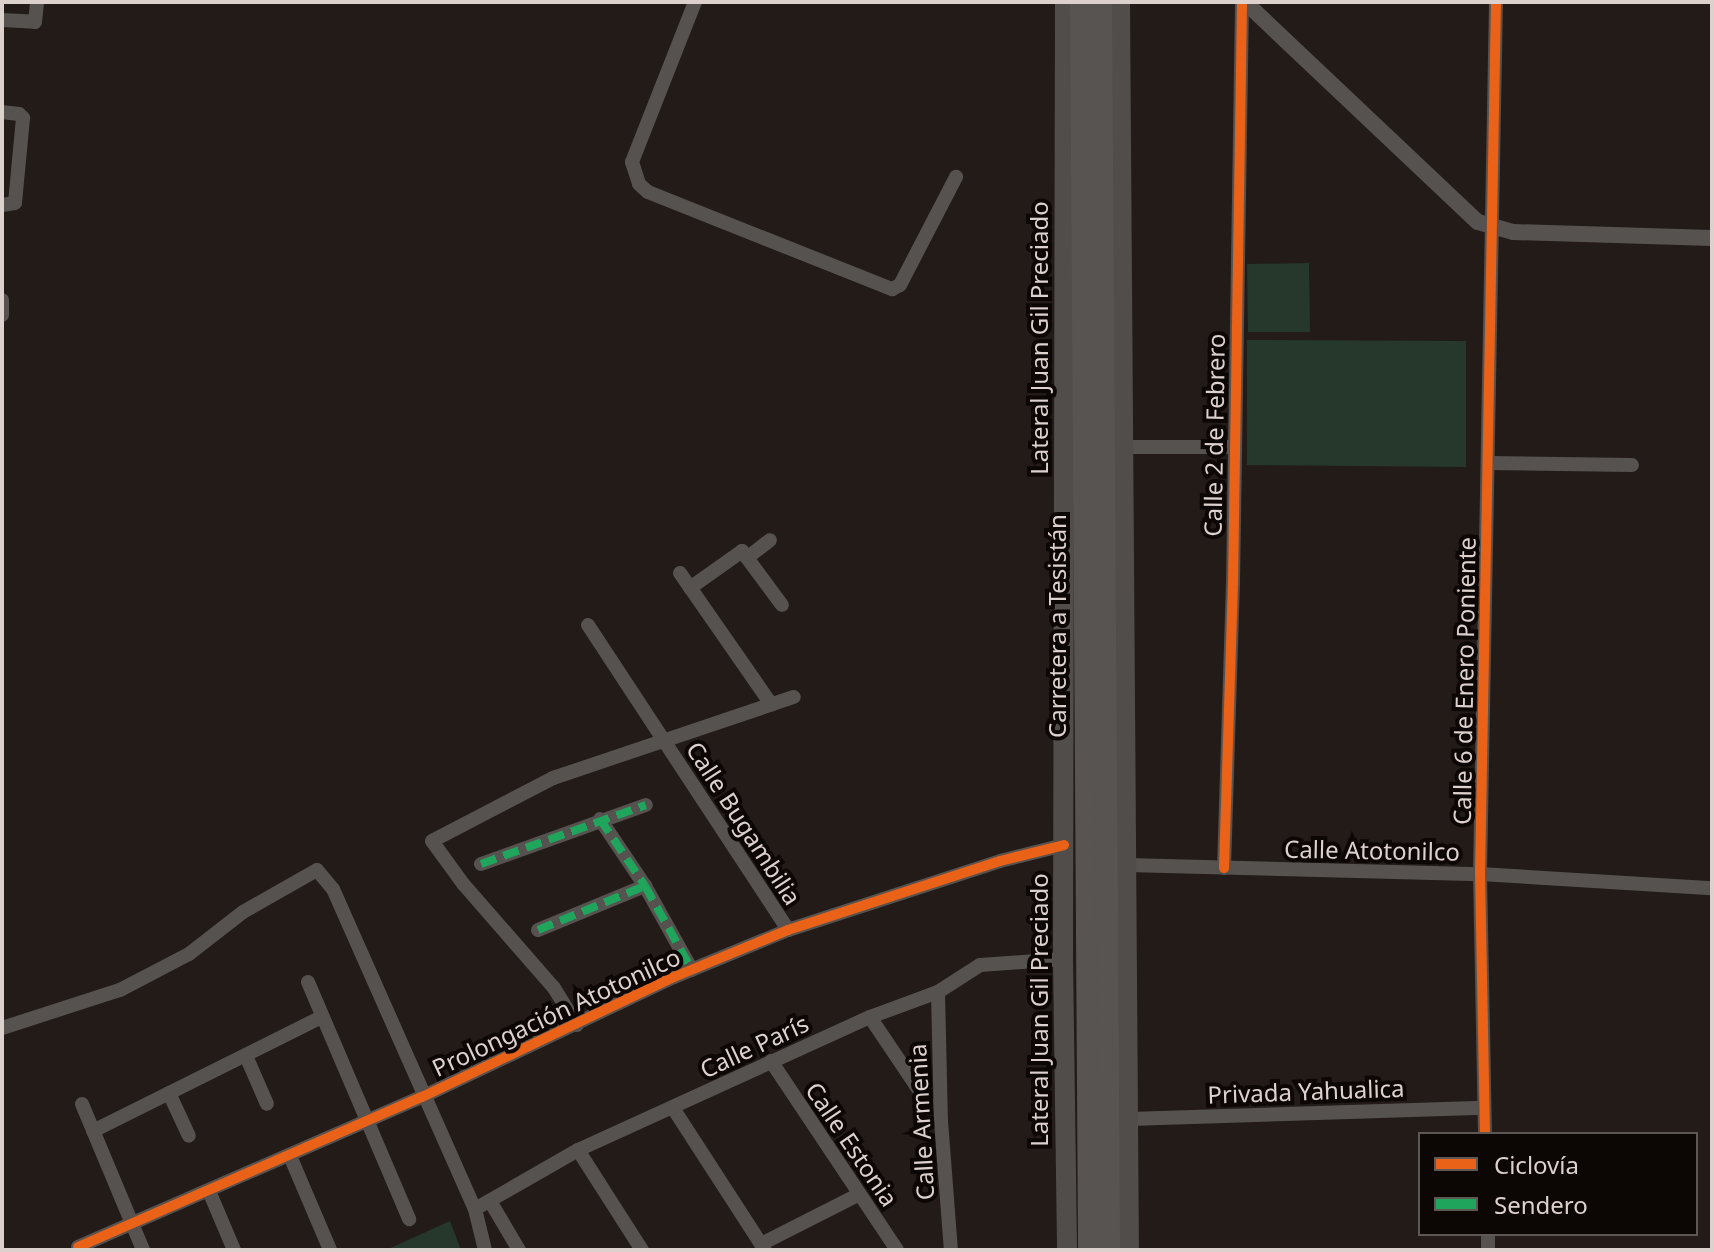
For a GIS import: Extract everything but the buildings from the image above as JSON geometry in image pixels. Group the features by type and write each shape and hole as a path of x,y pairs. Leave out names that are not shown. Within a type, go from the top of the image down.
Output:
{"main road":[{"name":"Lateral Juan Gil Preciado","path":"1065,2 1063,959 1067,1250"},
{"name":"Carretera a Tesistán","path":"1081,2 1089,1250"},
{"name":"Carretera a Tesistán","path":"1101,2 1116,724 1109,1250"},
{"path":"1120,2 1123,447 1116,724 1127,865 1129,1250"}],"street":[{"path":"2,20 32,24 36,21 37,2"},
{"path":"695,2 632,162 639,184 648,192 892,289 900,285 956,177"},
{"path":"1244,2 1478,222 1493,229 1513,232 1712,238"},
{"name":"Calle 2 de Febrero","path":"1224,868 1233,583 1233,447 1244,2"},
{"name":"Calle 6 de Enero Poniente","path":"1485,1132 1480,874 1496,2"},
{"path":"2,112 19,114 23,118 15,203 2,205"},
{"path":"2,300 2,315"},
{"path":"1123,447 1233,447"},
{"path":"1488,463 1632,465"},
{"path":"747,558 770,540"},
{"path":"690,588 742,551 782,605"},
{"path":"680,573 771,704"},
{"name":"Calle Bugambilia","path":"588,625 788,930"},
{"name":"Calle Bugambilia","path":"577,1025 554,988 464,885 432,841 553,778 794,697"},
{"path":"481,864 646,805"},
{"path":"600,819 645,886 692,970"},
{"name":"Prolongación Atotonilco","path":"78,1247 290,1156 692,970 788,930 1000,861 1064,845"},
{"name":"Calle Atotonilco","path":"1127,865 1480,874 1712,888"},
{"path":"2,1028 120,990 189,954 243,912 317,870 333,889 422,1097 475,1209 485,1250"},
{"path":"538,930 645,886"},
{"name":"Calle París","path":"475,1209 578,1150 870,1017 938,992 980,965 1063,959"},
{"path":"308,982 409,1219"},
{"name":"Calle Armenia","path":"938,992 941,1121 951,1250"},
{"path":"93,1131 322,1017"},
{"path":"870,1017 941,1121"},
{"path":"246,1056 267,1104"},
{"name":"Calle Estonia","path":"771,1061 897,1250"},
{"path":"169,1093 189,1136"},
{"path":"82,1104 143,1250"},
{"path":"673,1108 763,1247 858,1195"},
{"name":"Privada Yahualica","path":"1129,1119 1484,1108"},
{"path":"578,1150 642,1250"},
{"path":"290,1156 330,1250"},
{"path":"209,1191 234,1250"},
{"path":"490,1201 519,1250"}],"green space":[{"path":"1309,263 1310,332 1248,332 1247,264"},
{"path":"1247,340 1466,341 1466,467 1247,465"},
{"path":"450,1221 461,1250 386,1250"}],"marked path":[{"path":"481,864 646,805"},
{"path":"600,819 645,886 692,970"},
{"path":"538,930 645,886"}],"cycle path":[{"path":"1224,868 1233,583 1242,2"},
{"path":"1485,1132 1480,874 1496,2"},
{"path":"78,1247 422,1097 674,977 788,930 1000,861 1064,845"}]}
